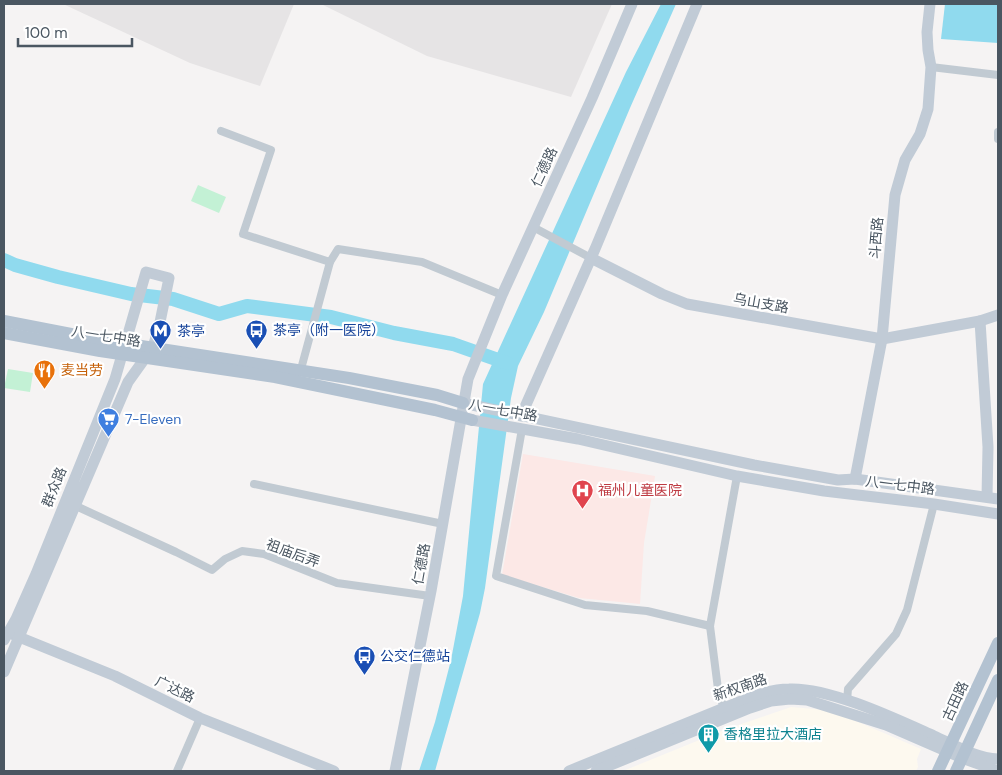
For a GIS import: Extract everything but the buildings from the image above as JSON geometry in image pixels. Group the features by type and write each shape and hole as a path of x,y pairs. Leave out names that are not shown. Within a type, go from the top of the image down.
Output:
{"main road":[{"name":"八一七中路","path":"4,321 124,349 146,358 275,377 435,410 466,419"},
{"name":"八一七中路","path":"4,333 124,349 153,347 300,369 427,393 466,404"},
{"name":"古田路","path":"938,771 998,643"},
{"path":"956,771 998,680"}],"street":[{"name":"仁德路","path":"395,771 443,524 466,419 466,404 474,362 502,295 590,103 632,4"},
{"path":"520,416 591,258 696,4"},
{"name":"斗西路","path":"855,479 882,339 895,195 905,160 913,148 925,121 930,96 931,67 927,32 930,4"},
{"path":"931,67 998,75 998,80"},
{"path":"221,131 271,150 244,234 330,262"},
{"path":"998,132 998,139"},
{"name":"乌山支路","path":"533,227 662,294 687,304 882,339 980,321 998,315"},
{"path":"300,369 330,262 338,249 422,262 502,295"},
{"name":"群众路","path":"5,635 36,574 115,379 146,272 169,278 164,309 153,347"},
{"path":"980,321 993,498"},
{"path":"4,672 128,382 153,347"},
{"name":"八一七中路","path":"466,404 754,465 838,480 855,479 993,498"},
{"name":"八一七中路","path":"466,419 578,439 738,476 824,491 934,504 998,514"},
{"path":"522,429 496,576 585,605 647,612 710,626"},
{"path":"725,712 718,689 710,626 738,476"},
{"path":"254,484 443,524"},
{"path":"847,701 848,689 896,634 906,610 934,504"},
{"name":"祖庙后弄","path":"76,506 212,570 226,558 242,551 264,554 337,583 430,596"},
{"name":"广达路","path":"5,635 19,637 115,676 200,718 334,771"},
{"name":"新权南路","path":"596,771 768,692 788,689 807,690 847,701 890,717 949,748"},
{"name":"新权南路","path":"569,771 725,712 790,698 807,700 886,725 949,748"},
{"path":"178,771 200,718"},
{"path":"949,748 998,771"},
{"path":"964,754 998,759"}],"shaded area":[{"path":"63,4 294,4 260,86 190,63"},
{"path":"321,4 612,4 571,97 427,56"},
{"name":"福州儿童医院","path":"523,454 655,476 644,543 640,604 579,598 502,575"},
{"path":"791,707 826,710 842,715 921,749 917,759 918,767 916,771 623,771 724,730"}],"green space":[{"path":"198,185 226,197 219,213 191,201"},
{"path":"8,369 33,373 30,392 4,388"}],"water":[{"path":"661,4 676,4 544,312 518,366 511,398 480,613 435,771 419,771 435,722 451,660 463,596 483,384 626,72"},
{"path":"945,4 998,4 998,43 941,39"}],"waterway":[{"path":"4,260 58,277 131,294 173,299 219,314 247,306 331,317 394,333 453,344 507,363"}],"place":[{"name":"茶亭（附一医院）","path":"257,349"},
{"name":"茶亭","path":"161,350"},
{"name":"麦当劳","path":"45,389"},
{"name":"7-Eleven","path":"109,438"},
{"name":"福州儿童医院","path":"582,509"},
{"name":"公交仁德站","path":"364,675"},
{"name":"香格里拉大酒店","path":"708,753"}]}
